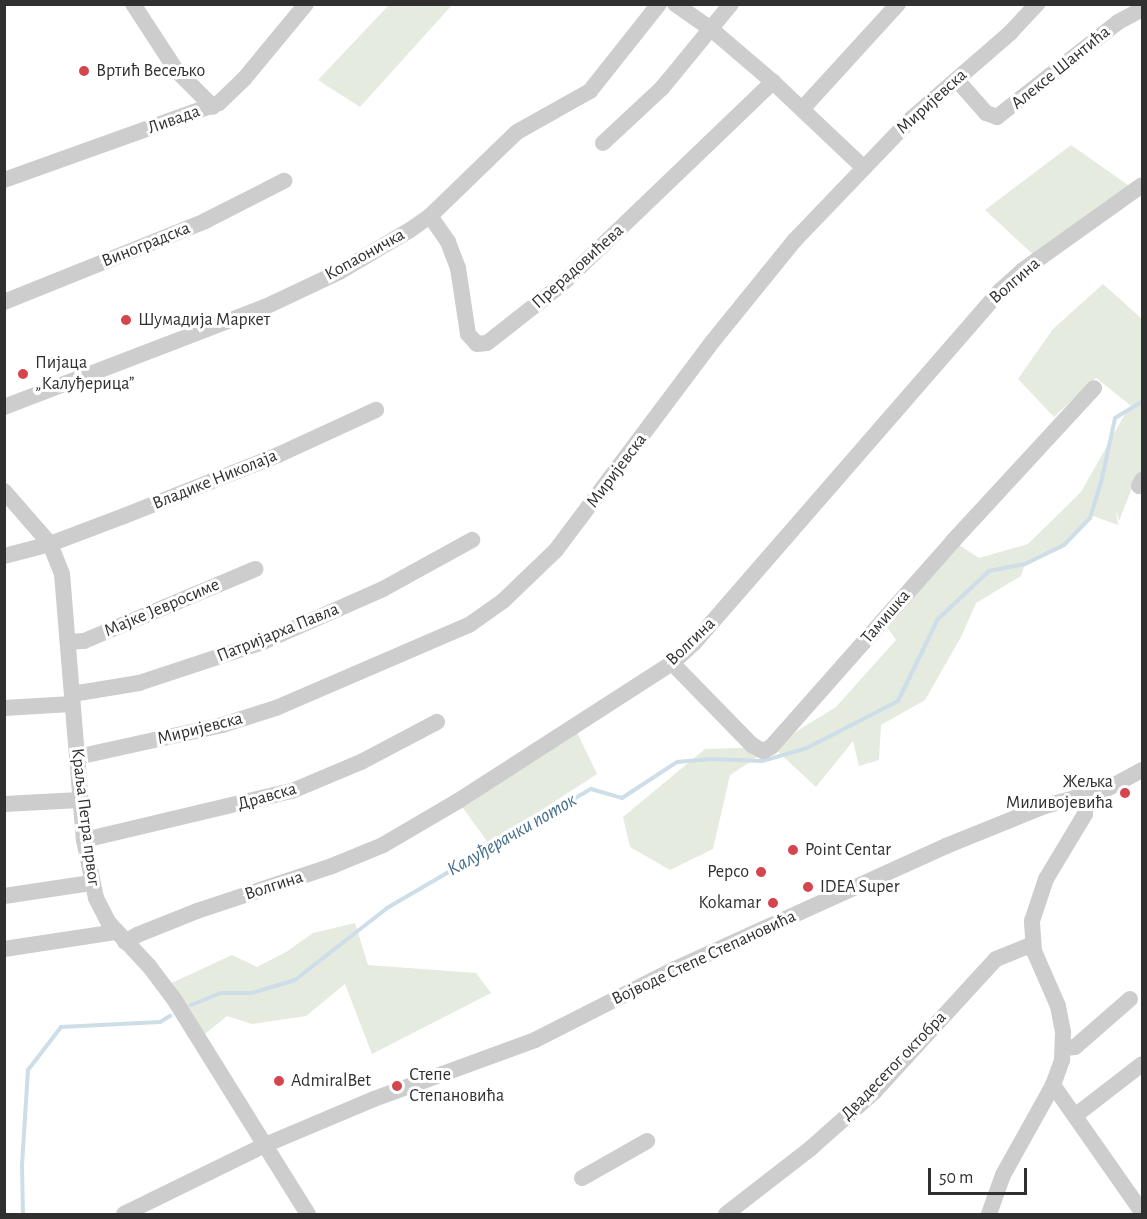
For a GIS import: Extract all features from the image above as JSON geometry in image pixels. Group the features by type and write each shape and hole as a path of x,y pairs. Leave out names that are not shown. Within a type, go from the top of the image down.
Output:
{"street":[{"name":"Ливада","path":"4,180 213,107 227,97 244,79 306,4"},
{"name":"Копаоничка","path":"4,407 264,307 339,272 410,230 430,216 517,132 590,91 659,4"},
{"path":"675,4 711,29 803,108 864,168"},
{"path":"603,143 662,88 730,4"},
{"path":"803,108 898,4"},
{"name":"Миријевска","path":"77,757 222,725 276,708 469,625 488,613 522,585 556,550 754,288 794,241 912,118 957,80 1037,4"},
{"path":"135,6 176,70 213,107"},
{"name":"Алексе Шантића","path":"957,80 986,113 997,117 1118,22 1143,9"},
{"name":"Прерадовићева","path":"430,216 448,242 458,268 468,334 477,344 487,343 561,285 773,82"},
{"name":"Виноградска","path":"4,302 205,221 284,181"},
{"name":"Волгина","path":"4,949 137,935 197,911 357,857 399,837 672,663 694,643 1001,290 1023,270 1143,185"},
{"name":"Тамишка","path":"672,663 757,749 763,751 771,747 953,541 1094,388"},
{"name":"Владике Николаја","path":"4,556 50,544 278,455 376,410"},
{"name":"Краља Петра првог","path":"4,491 50,544 62,574 84,840 92,883 102,910 121,937 169,993 308,1215"},
{"name":"Патријарха Павла","path":"4,708 72,699 139,683 263,642 383,589 472,540"},
{"name":"Мајке Јевросиме","path":"68,642 84,641 255,569"},
{"name":"Дравска","path":"84,840 292,791 361,762 437,722"},
{"name":"Војводе Степе Степановића","path":"124,1215 265,1145 374,1099 508,1052 675,969 929,854 1045,806 1085,797 1143,770"},
{"path":"989,1215 1015,1150 1060,1070 1063,1048 1058,1006 1033,944 1032,921 1037,900 1046,879 1085,814 1085,797"},
{"path":"4,804 80,800"},
{"path":"4,896 92,883"},
{"name":"Двадесетог октобра","path":"726,1215 811,1148 868,1098 996,959 1033,944"},
{"path":"1063,1048 1075,1047 1130,999"},
{"path":"1076,1115 1143,1064"},
{"path":"1053,1085 1143,1212"},
{"path":"582,1178 647,1141"}],"shaded area":[{"path":"389,5 452,5 360,107 318,80"},
{"path":"1071,145 1135,190 1038,259 985,210"},
{"path":"1103,284 1142,319 1142,471 1134,483 1119,521 1116,509 1118,525 1093,516 1060,549 1025,564 1021,576 976,603 961,637 925,700 881,725 879,760 859,766 853,741 816,787 773,747 730,775 713,849 670,870 630,847 623,817 705,749 771,747 836,707 896,640 883,621 953,541 979,558 1028,544 1081,492 1125,414 1134,408 1096,378 1054,417 1018,379 1053,329"},
{"path":"573,724 597,774 489,844 458,801"},
{"path":"355,923 368,965 476,973 491,993 372,1054 345,984 306,1016 252,1024 227,1016 199,1039 165,986 232,955 257,967 286,952 313,933"}],"waterway":[{"name":"Калуђерачки поток","path":"191,1005 221,993 252,993 295,980 387,908 591,789 622,798 677,762 711,759 762,761 807,748 898,701 938,619 989,571 1025,564 1064,545 1090,518 1101,483 1115,418 1142,402"},
{"name":"Калуђерачки поток","path":"23,1214 22,1165 28,1070 61,1027 160,1022 170,1016"}],"place":[{"name":"Вртић Весељко","path":"84,71"},
{"name":"Шумадија Маркет","path":"126,320"},
{"name":"Пијаца „Калуђерица”","path":"23,374"},
{"name":"Жељка Миливојевића","path":"1125,793"},
{"name":"Point Centar","path":"793,850"},
{"name":"Pepco","path":"761,872"},
{"name":"IDEA Super","path":"808,887"},
{"name":"Kokamar","path":"773,903"},
{"name":"AdmiralBet","path":"279,1081"},
{"name":"Степе Степановића","path":"397,1086"}]}
